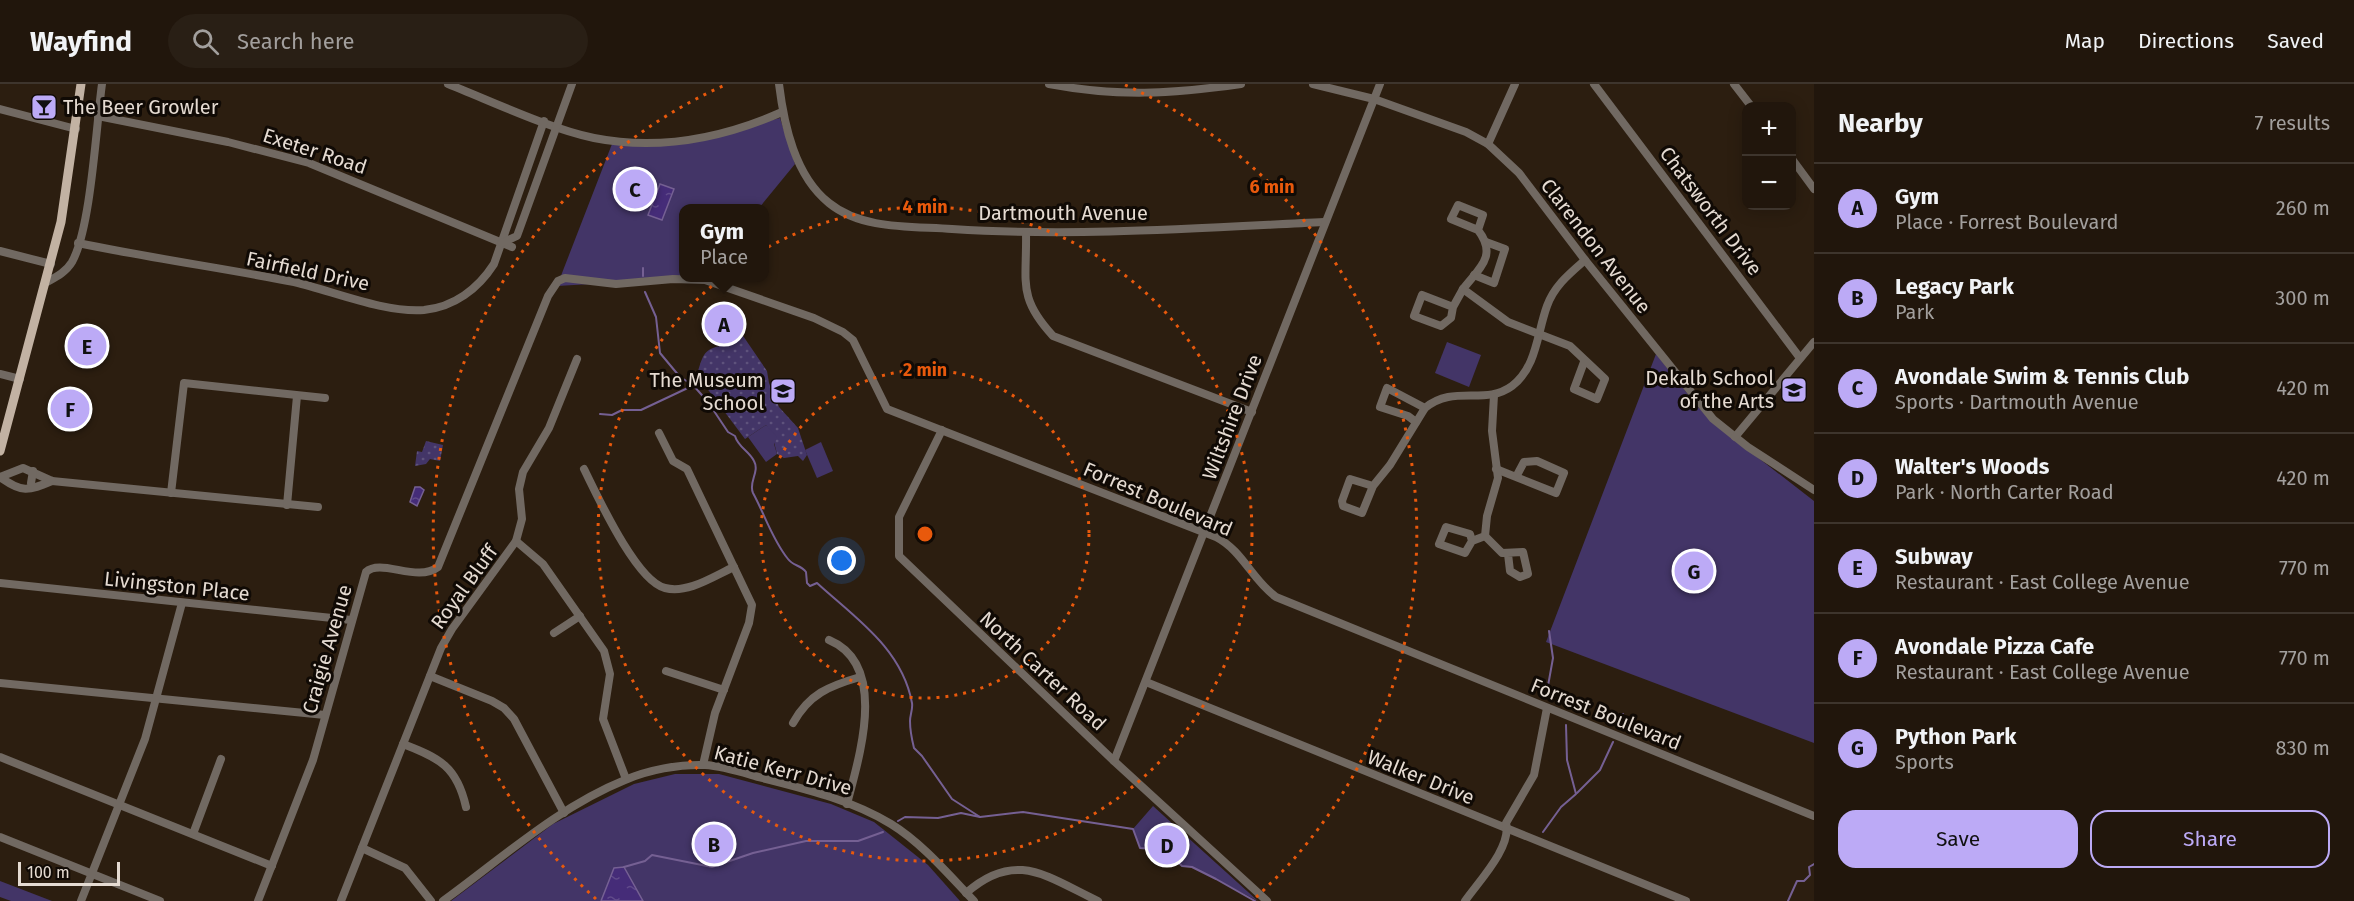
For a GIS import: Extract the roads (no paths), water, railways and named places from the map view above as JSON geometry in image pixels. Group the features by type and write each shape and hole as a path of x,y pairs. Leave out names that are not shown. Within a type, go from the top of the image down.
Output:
{"main road":[{"path":"0,451 47,282 67,196 81,84"}],"street":[{"path":"47,282 68,268 78,243 86,207 102,84"},
{"path":"448,84 593,138 660,143 704,138 742,129 782,112"},
{"path":"502,243 517,236 572,84"},
{"name":"Dartmouth Avenue","path":"779,84 782,112 795,152 814,189 831,204 870,221 898,226 1026,233 1324,222"},
{"path":"1049,84 1106,93 1146,94 1240,84"},
{"name":"Clarendon Avenue","path":"1313,84 1374,99 1466,132 1488,144 1519,173 1585,260 1713,419 1735,437 1814,490"},
{"name":"Wiltshire Drive","path":"1114,761 1206,532 1324,222 1380,84"},
{"path":"1488,144 1515,84"},
{"name":"Chatsworth Drive","path":"1594,84 1800,358"},
{"path":"1734,84 1748,102"},
{"path":"0,109 76,129"},
{"name":"Exeter Road","path":"98,116 228,142 309,163 512,247"},
{"path":"502,243 544,121"},
{"path":"1796,166 1814,189"},
{"path":"1474,275 1494,283 1506,254 1505,249 1486,242 1478,230"},
{"path":"1026,233 1027,298 1032,312 1053,336 1252,412"},
{"path":"1453,307 1422,295 1414,316 1441,326 1451,318 1453,307 1463,289 1485,261 1486,242"},
{"name":"Fairfield Drive","path":"78,243 300,284 400,309 424,310 456,301 475,287 494,264 502,243"},
{"path":"0,251 51,264"},
{"path":"1373,486 1350,479 1341,501 1343,506 1362,513 1373,486 1390,465 1425,408 1449,395 1494,395 1512,386 1528,368 1547,306 1559,283 1585,260"},
{"name":"Forrest Boulevard","path":"565,278 616,285 679,279"},
{"name":"Craigie Avenue","path":"258,901 306,779 366,573 370,569 425,573 438,567 548,296 558,281 565,278"},
{"name":"Forrest Boulevard","path":"711,282 814,318 843,332 853,340 887,409 1206,532 1235,549 1258,582 1276,597 1814,816"},
{"path":"1463,289 1508,322 1570,346 1584,362 1605,379 1597,399 1574,389 1584,362"},
{"path":"1735,437 1814,342"},
{"name":"Royal Bluff","path":"341,901 430,676 452,629 516,541 522,519 519,489 523,472 549,428 577,359"},
{"path":"0,374 20,379"},
{"path":"171,493 184,383 325,399"},
{"path":"1416,422 1408,416 1380,407 1388,388 1425,408"},
{"path":"1494,395 1492,431 1498,478 1487,516 1485,536 1496,548 1508,554"},
{"path":"287,505 297,396"},
{"name":"North Carter Road","path":"942,430 899,517 899,556 1114,761 1267,901"},
{"path":"659,433 673,461 687,469 752,605 749,623 715,712 703,765"},
{"path":"1496,469 1516,477 1556,493 1564,472 1537,461 1524,462 1516,477"},
{"path":"0,477 23,468 52,481 318,507"},
{"path":"584,469 614,530 654,583 665,589 684,589 734,567"},
{"path":"31,483 33,471"},
{"path":"0,477 22,488 32,490 52,481"},
{"path":"22,488 31,483 42,485"},
{"path":"1472,541 1485,536"},
{"path":"516,541 543,564 604,651 609,674 603,719 626,779"},
{"name":"Livingston Place","path":"0,583 351,620"},
{"path":"81,901 145,739 154,698 182,603"},
{"path":"554,633 580,616"},
{"path":"829,640 841,645 853,657 865,694 866,714 847,804"},
{"path":"666,671 724,690"},
{"path":"430,676 504,708 514,719 564,813"},
{"path":"793,723 802,707 815,693 860,677"},
{"name":"Walker Drive","path":"1146,682 1508,831 1686,901"},
{"path":"0,683 325,715"},
{"path":"1465,901 1506,843 1508,831 1506,823 1534,775 1547,708"},
{"path":"403,744 440,760 453,772 461,787 466,807"},
{"path":"0,757 272,866"},
{"path":"193,834 221,759"},
{"name":"Katie Kerr Drive","path":"443,901 564,813 626,779 667,768 703,765 730,769 847,804 890,824 913,841 974,901"},
{"path":"0,837 160,901"},
{"path":"362,848 405,868 430,901"},
{"path":"966,893 993,873 1028,870 1098,901"}],"water":[{"path":"660,184 674,189 662,220 648,215"},
{"path":"415,487 424,490 417,506 410,502"},
{"path":"624,867 643,901 601,901 614,868"}],"waterway":[{"path":"643,268 643,276"},
{"path":"645,292 656,317 660,353 680,377 693,385 708,402 728,432 735,436 754,461 756,469 752,485 753,493 782,551 790,561 806,572 807,583 810,586 817,583 861,621 887,650 907,683 912,703 910,724 914,748 952,799 980,817"},
{"path":"600,414 612,415 622,410 641,410 692,386"},
{"path":"1546,697 1553,658 1549,631"},
{"path":"1619,727 1623,714"},
{"path":"1543,832 1561,807 1576,794 1567,760 1566,725"},
{"path":"1577,793 1600,770 1613,742"},
{"path":"898,821 905,817 938,818 961,813 980,817 1023,812 1133,829 1140,848 1165,850 1182,866 1192,867 1255,901"},
{"path":"624,867 645,861 652,855 712,867 753,853 806,841 858,841 883,832"},
{"path":"1788,901 1797,881 1804,881 1810,875 1809,867 1814,864"}],"place":[{"name":"The Beer Growler","path":"44,107"},
{"name":"Avondale Swim & Tennis Club","path":"635,189"},
{"name":"Gym","path":"724,324"},
{"name":"Subway","path":"87,346"},
{"name":"Dekalb School of the Arts","path":"1794,390"},
{"name":"The Museum School","path":"783,391"},
{"name":"Avondale Pizza Cafe","path":"70,409"},
{"name":"Python Park","path":"1694,571"},
{"name":"Legacy Park","path":"714,844"},
{"name":"Walter's Woods","path":"1167,845"}]}
